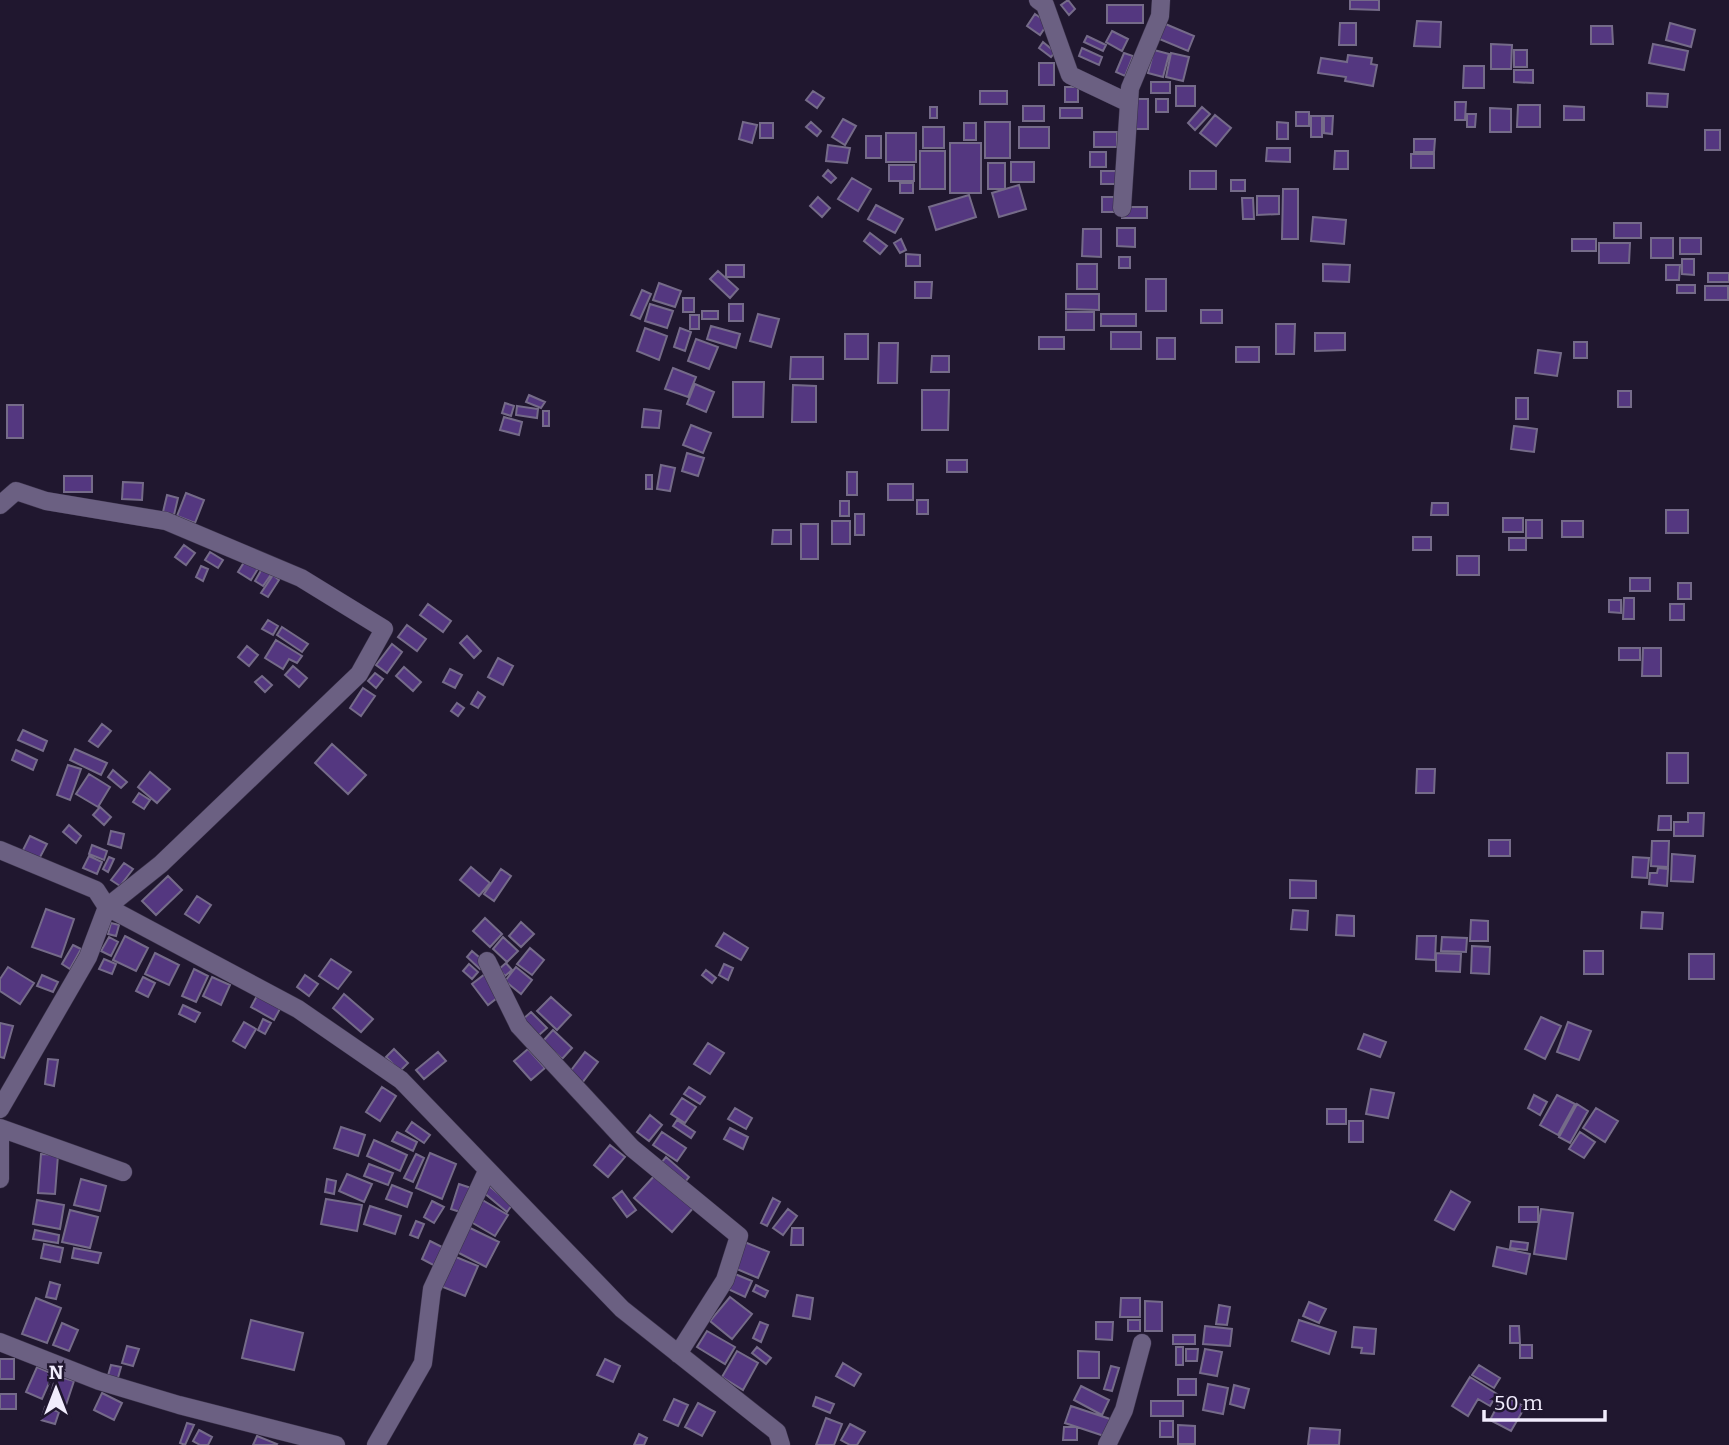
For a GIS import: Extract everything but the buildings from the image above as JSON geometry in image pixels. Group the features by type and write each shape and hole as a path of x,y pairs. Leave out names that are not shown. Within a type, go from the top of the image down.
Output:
{"street":[{"path":"1038,0 1045,5 1070,75 1129,103"},
{"path":"1122,208 1130,88 1160,16 1161,0"},
{"path":"0,505 16,491 46,501 166,522 301,578 384,629 359,674 161,863 107,907 88,957 0,1109"},
{"path":"0,850 96,890 107,907 298,1009 401,1080 622,1309 777,1432 782,1445"},
{"path":"487,961 519,1027 632,1148 739,1236 725,1280 678,1354"},
{"path":"0,1128 123,1172"},
{"path":"0,1133 0,1179"},
{"path":"376,1445 423,1363 432,1289 486,1171"},
{"path":"0,1342 99,1381 179,1405 336,1445"},
{"path":"1107,1445 1125,1410 1142,1343"}]}
